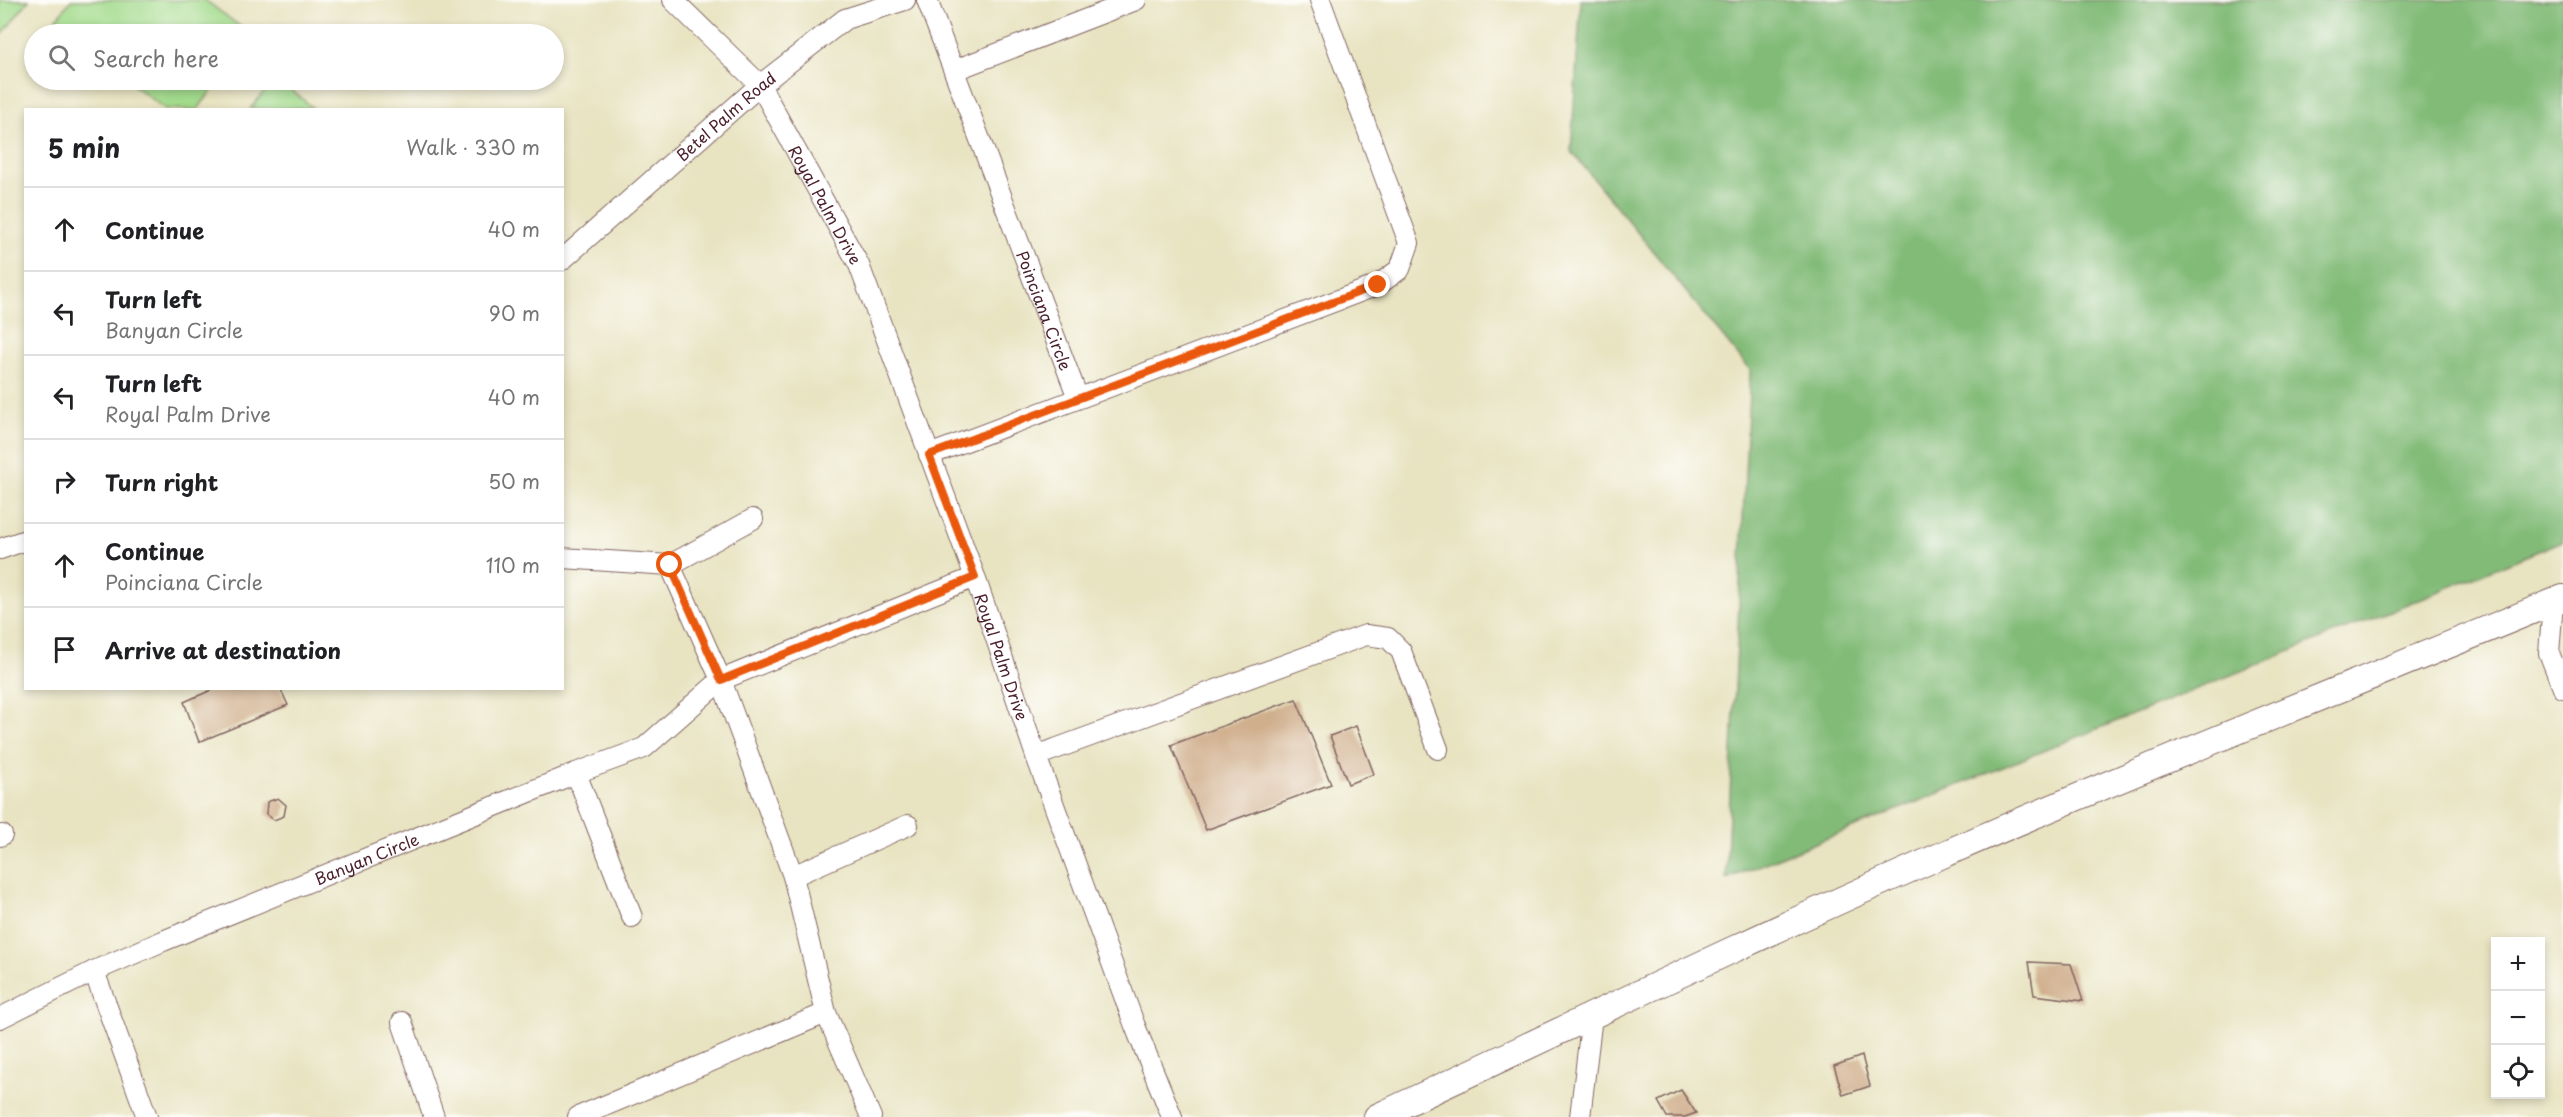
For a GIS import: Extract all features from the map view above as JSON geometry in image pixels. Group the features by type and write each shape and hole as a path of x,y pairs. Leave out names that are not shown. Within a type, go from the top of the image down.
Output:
{"main road":[{"path":"1377,1117 1842,900 2036,814 2268,717 2560,605"}],"street":[{"name":"Royal Palm Drive","path":"672,0 760,85 859,265 975,577 1036,756 1135,1026 1172,1117"},
{"name":"Betel Palm Road","path":"564,258 760,85 845,19 905,0"},
{"name":"Poinciana Circle","path":"927,0 1078,399"},
{"path":"955,70 1136,0"},
{"path":"929,455 1378,285 1400,269 1409,243 1320,0"},
{"path":"564,558 670,565 753,519"},
{"path":"0,549 24,541"},
{"path":"670,565 721,680 793,876 826,1013 871,1117"},
{"name":"Banyan Circle","path":"0,1018 94,971 576,773 644,748 721,680 975,577"},
{"path":"2560,605 2549,653 2563,688"},
{"path":"1036,756 1366,634 1388,638 1401,651 1438,749"},
{"path":"576,773 632,917"},
{"path":"793,876 908,825"},
{"path":"94,971 147,1117"},
{"path":"578,1117 826,1013"},
{"path":"1580,1117 1592,1016"},
{"path":"402,1022 434,1117"}],"green space":[{"path":"0,0 29,0 0,37"},
{"path":"71,0 205,0 237,24 57,24 54,22"},
{"path":"1581,0 2563,0 2563,541 1726,879 1750,370 1571,151"},
{"path":"140,90 212,90 199,108 164,108"},
{"path":"266,90 291,90 313,108 251,108"}],"building":[{"path":"211,690 281,690 288,705 199,742 184,702"},
{"path":"1296,699 1331,784 1206,830 1171,745"},
{"path":"1356,726 1374,774 1348,784 1330,736"},
{"path":"278,798 286,805 284,816 274,820 266,814 267,802"},
{"path":"2029,962 2071,964 2083,1001 2034,995"},
{"path":"1862,1056 1870,1086 1843,1095 1834,1066"},
{"path":"1681,1090 1696,1113 1685,1117 1667,1117 1658,1101"}],"route":[{"path":"670,565 721,680 975,577 929,455 1378,285"}]}
